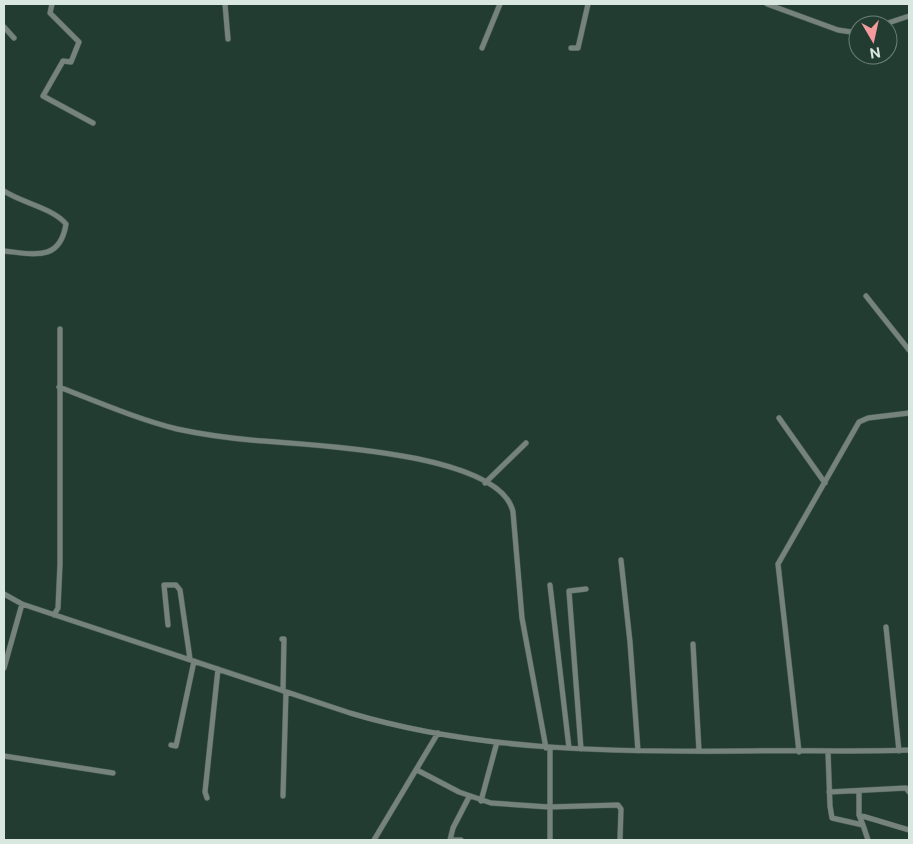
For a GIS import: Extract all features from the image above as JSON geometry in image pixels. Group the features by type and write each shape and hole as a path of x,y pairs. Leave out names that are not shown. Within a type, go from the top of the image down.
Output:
{"street":[{"path":"52,4 50,13 79,42 70,62 63,61 43,96 92,123"},
{"path":"225,4 228,39"},
{"path":"482,48 500,4"},
{"path":"571,48 578,48 588,4"},
{"path":"767,4 838,30 848,32"},
{"path":"4,27 14,38"},
{"path":"4,191 33,206 59,216 66,224 63,238 55,250 48,253 4,251"},
{"path":"866,296 909,350"},
{"path":"54,615 58,608 60,564 60,330"},
{"path":"59,387 140,418 178,429 263,441 323,444 387,452 452,468 485,482 504,494 511,502 522,618 548,748 550,840"},
{"path":"799,752 778,564 859,422 868,418 909,413"},
{"path":"779,418 825,483"},
{"path":"485,482 526,443"},
{"path":"621,560 629,627 638,751"},
{"path":"168,625 164,586 176,585 180,590 192,660 176,746 171,746"},
{"path":"550,585 569,748"},
{"path":"581,749 569,591 586,589"},
{"path":"4,594 22,604 54,615 378,722 438,733 548,748 638,751 799,752 909,750"},
{"path":"4,668 22,604"},
{"path":"886,627 899,751"},
{"path":"282,639 284,639 285,691 283,796"},
{"path":"693,644 699,751"},
{"path":"207,798 205,792 218,669"},
{"path":"374,840 438,733"},
{"path":"481,801 497,742"},
{"path":"828,752 832,818 863,825"},
{"path":"4,756 112,773"},
{"path":"417,770 469,797 481,801 549,807 618,805 621,809 620,840"},
{"path":"829,792 906,788 909,792"},
{"path":"859,791 859,815 868,840"},
{"path":"461,840 450,840 452,828 469,797"},
{"path":"859,815 909,830"}]}
